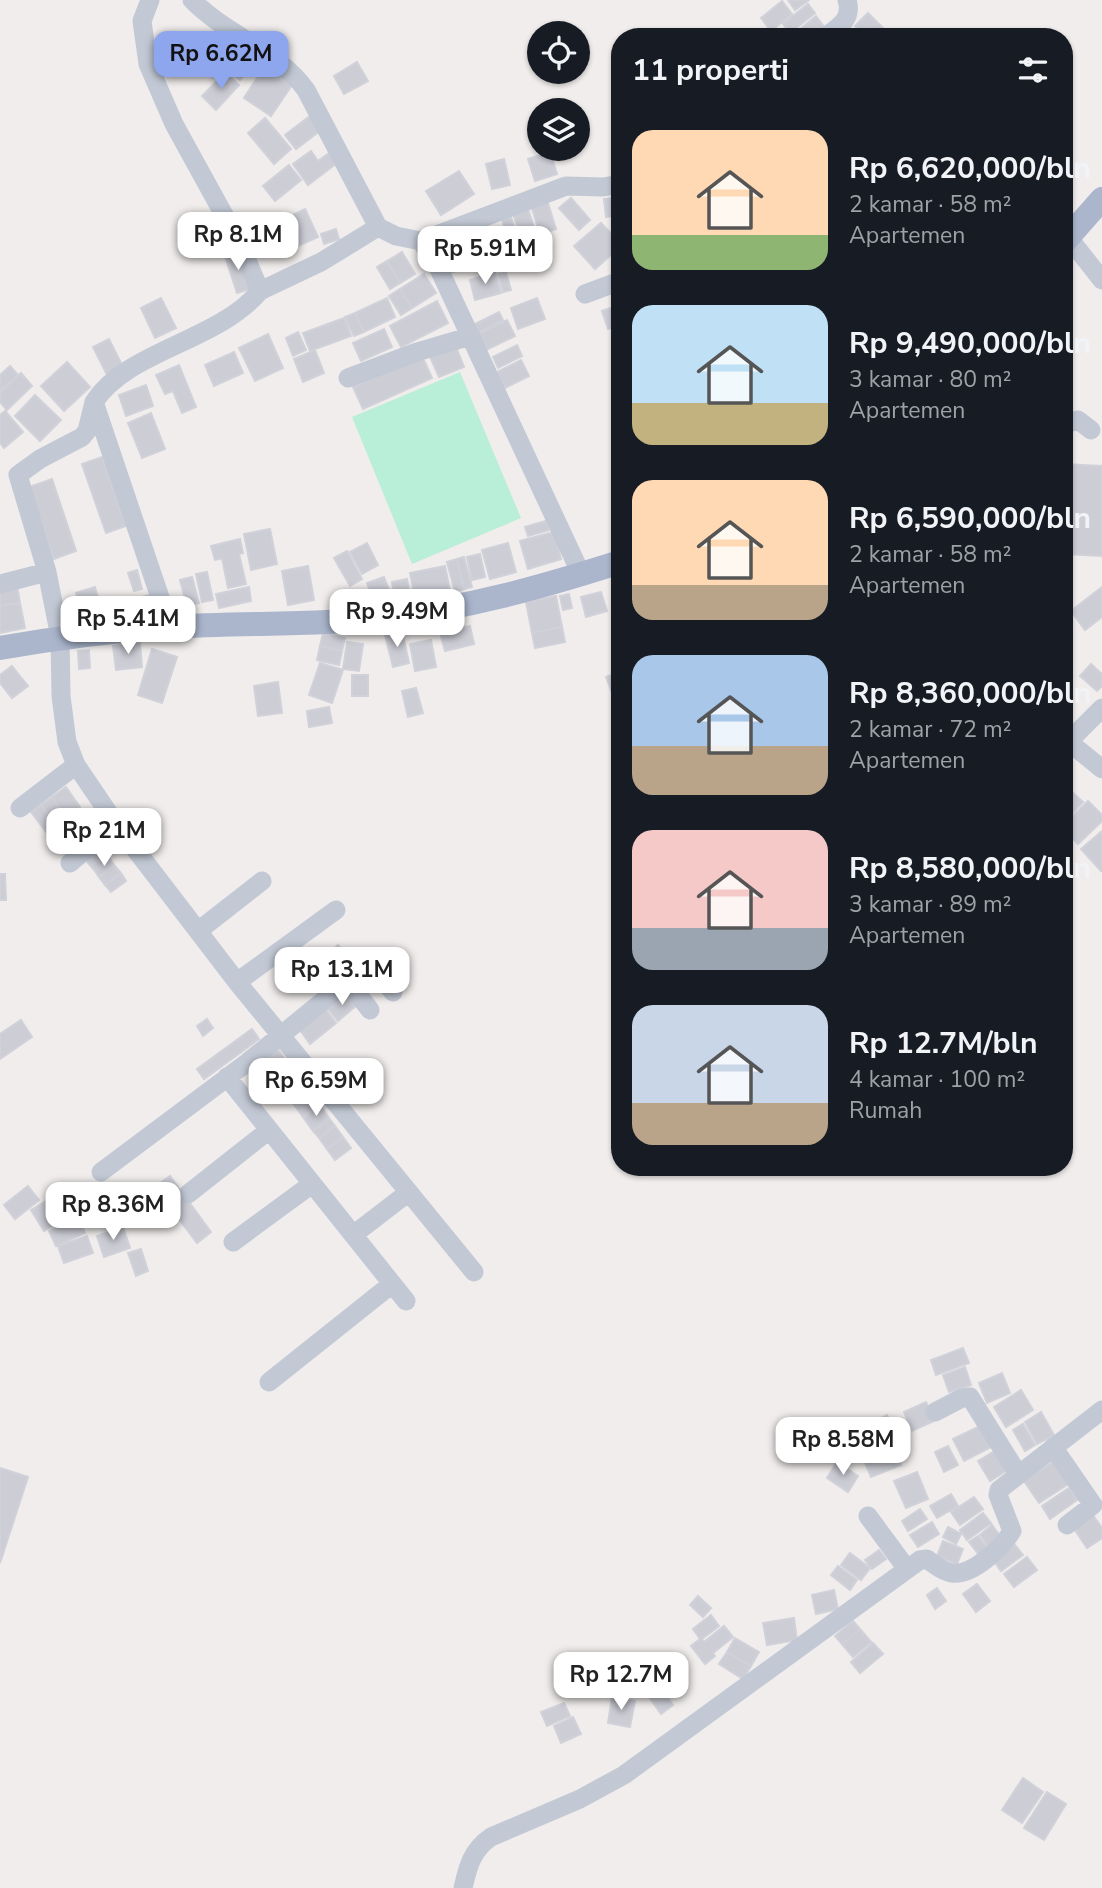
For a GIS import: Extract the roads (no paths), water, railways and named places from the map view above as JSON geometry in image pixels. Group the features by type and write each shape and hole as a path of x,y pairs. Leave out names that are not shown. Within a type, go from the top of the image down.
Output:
{"main road":[{"path":"1073,232 1102,199"},
{"path":"0,648 60,637 170,627 380,618 453,607 611,565"}],"street":[{"path":"150,0 142,21 148,64 174,124 240,244 260,291"},
{"path":"192,0 295,76 306,90 379,227 396,236 421,241 566,186 611,186"},
{"path":"835,28 847,17 847,0"},
{"path":"0,484 82,436 87,431 94,402 103,389 134,368 222,323 251,302 260,291 321,262 379,227"},
{"path":"421,241 439,268 581,574"},
{"path":"1073,248 1102,280"},
{"path":"584,294 611,284"},
{"path":"348,378 417,352 471,336"},
{"path":"94,402 170,627"},
{"path":"1073,422 1077,420 1091,430"},
{"path":"18,475 47,572 60,637 61,696 68,743 76,765 116,824 237,982 474,1272"},
{"path":"0,584 47,572"},
{"path":"1073,734 1102,708"},
{"path":"1073,746 1102,769"},
{"path":"20,808 76,765"},
{"path":"70,863 116,824"},
{"path":"198,931 262,881"},
{"path":"237,982 336,910"},
{"path":"101,1172 227,1077 370,963 393,992"},
{"path":"348,981 370,1010"},
{"path":"227,1077 406,1301"},
{"path":"188,1194 269,1130"},
{"path":"233,1242 312,1184"},
{"path":"353,1235 409,1192"},
{"path":"269,1382 392,1284"},
{"path":"934,1412 962,1398 970,1397 1018,1474"},
{"path":"463,1888 472,1856 480,1845 491,1837 600,1790 624,1775 907,1569 927,1559 947,1572 962,1573 993,1552 1012,1531 999,1490 1102,1410"},
{"path":"1053,1447 1093,1505 1067,1525"},
{"path":"869,1516 907,1569"}]}
